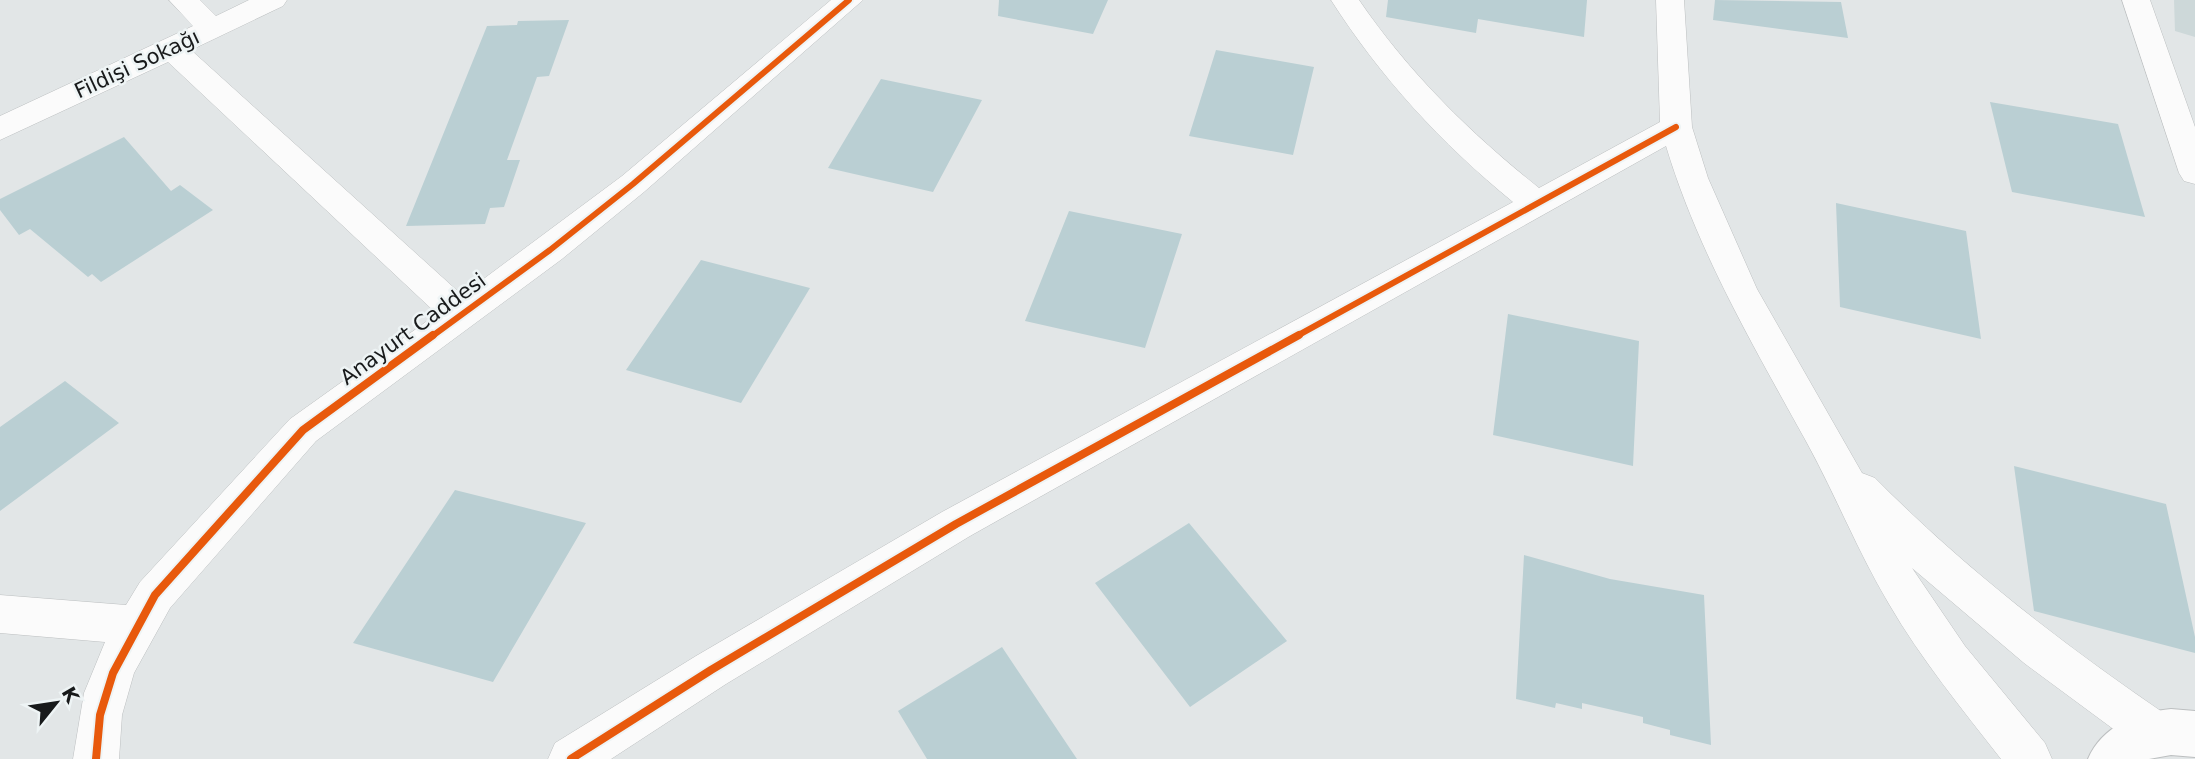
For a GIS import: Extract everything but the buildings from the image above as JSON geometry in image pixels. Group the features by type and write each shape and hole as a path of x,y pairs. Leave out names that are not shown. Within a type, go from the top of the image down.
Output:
{"street":[{"path":"183,0 213,29"},
{"name":"Fildişi Sokağı","path":"0,129 273,0"},
{"name":"Anayurt Caddesi","path":"96,759 99,720 107,688 136,625 155,595 303,430 462,316 633,184 849,0"},
{"path":"1345,0 1381,55 1425,106 1495,171 1537,204"},
{"path":"1670,0 1676,127 1692,178 1741,292 1839,466 1867,527 1904,592 1950,660 2029,759"},
{"path":"2136,0 2195,173"},
{"path":"171,48 462,316"},
{"path":"571,759 899,557 1676,127"},
{"path":"1839,466 1929,558 1982,605 2083,684 2182,727"},
{"path":"0,614 136,625"},
{"path":"2112,759 2124,745 2182,727"}],"shaded area":[{"path":"2174,0 2195,0 2195,37 2175,31"}],"cycle path":[{"path":"96,759 100,715 106,693 122,653 143,614 155,595 303,430 550,250 633,184 849,0"},
{"path":"571,759 711,670 956,524 1676,127"}]}
